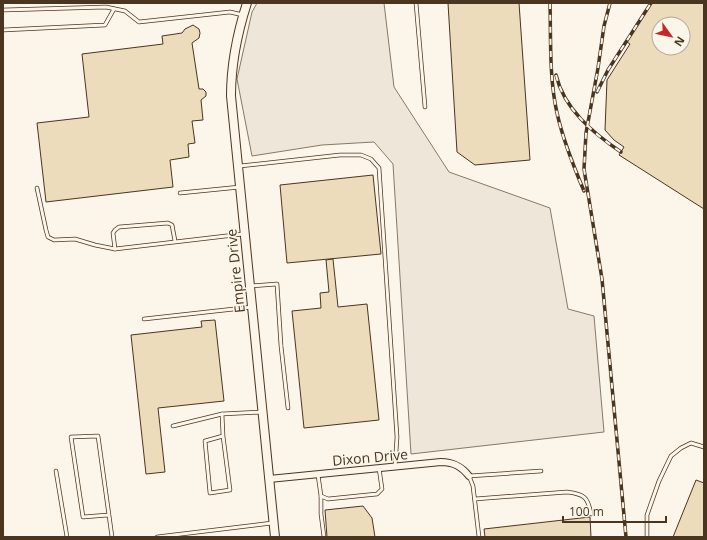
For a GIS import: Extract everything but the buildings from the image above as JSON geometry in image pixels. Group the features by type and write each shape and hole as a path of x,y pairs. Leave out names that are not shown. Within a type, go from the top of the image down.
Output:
{"street":[{"name":"Empire Drive","path":"247,3 234,52 231,81 244,234 275,537"},
{"name":"Dixon Drive","path":"269,479 449,462 461,467 469,476"}],"lane":[{"path":"416,3 425,106"},
{"path":"3,10 106,7 125,11 139,22 230,12 243,15"},
{"path":"3,30 105,25 114,9"},
{"path":"238,166 340,155 361,155 371,159 379,168 397,437 394,467"},
{"path":"180,193 240,187"},
{"path":"37,188 48,237 54,240 74,239 115,249 244,234"},
{"path":"115,249 113,233 119,228 168,223 172,225 174,241"},
{"path":"250,286 277,284 281,346 288,408"},
{"path":"144,319 252,308"},
{"path":"173,426 222,414 262,412"},
{"path":"222,414 223,436 230,490 210,493 205,441 223,436"},
{"path":"108,515 84,517 71,437 98,436 112,537"},
{"path":"647,537 647,514 659,481 671,456 691,443 704,447"},
{"path":"321,496 328,499 377,494 382,490 379,468"},
{"path":"56,471 67,537"},
{"path":"479,537 473,486 469,476 541,471"},
{"path":"318,474 324,537"},
{"path":"475,499 567,492 576,493 584,497 589,502 591,514"},
{"path":"157,537 274,523"}],"shaded area":[{"path":"257,3 384,3 394,87 449,172 550,208 568,309 594,316 604,432 411,454 393,164 374,142 322,145 252,156 237,79 252,12"}],"railway":[{"path":"550,3 551,58 554,99 565,143 584,191"},
{"path":"610,3 604,26 586,133 584,169 602,279 626,537"},
{"path":"597,92 608,70 651,3"},
{"path":"556,75 566,99 581,119 600,137 621,152"}]}
